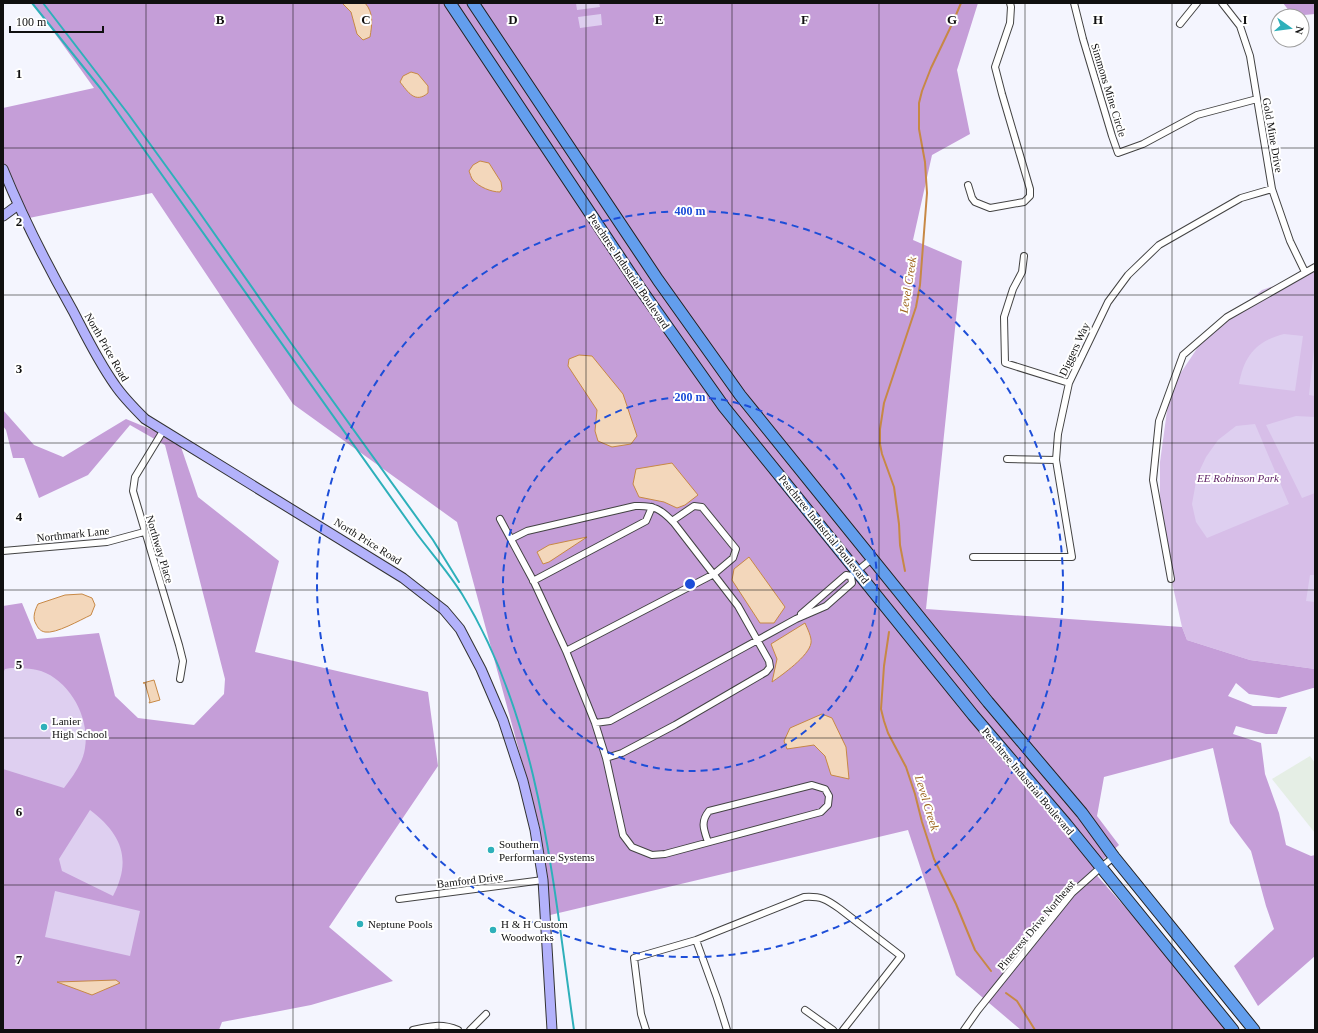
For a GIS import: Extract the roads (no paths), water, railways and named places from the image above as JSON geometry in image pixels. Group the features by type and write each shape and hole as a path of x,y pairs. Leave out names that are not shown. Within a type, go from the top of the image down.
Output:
{"highway":[{"name":"Peachtree Industrial Boulevard","path":"450,3 642,291 720,400 854,573 1066,824 1100,868 1233,1030"},
{"name":"Peachtree Industrial Boulevard","path":"473,3 658,280 735,388 988,702 1082,813 1114,857 1254,1030"}],"street":[{"path":"968,185 972,198 975,202 990,208 1024,202 1030,196 1030,189 1002,94 996,67 1010,23 1010,3"},
{"name":"Simmons Mine Circle","path":"1074,3 1083,39 1118,153 1143,144 1197,115 1257,99"},
{"path":"1180,24 1197,3"},
{"name":"Gold Mine Drive","path":"1222,3 1240,26 1250,56 1272,189 1290,241 1305,272"},
{"name":"North Price Road","path":"3,169 18,205 57,283 108,375 132,406 145,419 163,431 214,460 403,578 444,610 460,629 481,669 503,720 523,781 535,830 543,880 552,1030"},
{"name":"Diggers Way","path":"973,558 1072,557 1056,460 1058,434 1069,383 1108,302 1128,275 1159,245 1240,198 1272,189"},
{"path":"3,216 18,205"},
{"path":"1024,256 1022,272 1013,290 1004,317 1005,363 1069,383"},
{"path":"1171,579 1153,480 1159,421 1183,355 1227,317 1315,267"},
{"name":"Northway Place","path":"163,431 136,477 133,492 179,645 183,661 180,679"},
{"path":"1007,459 1056,460"},
{"path":"511,539 527,531 635,506 652,507 664,512 738,606 769,661 770,667 766,672 669,728 622,753 606,758"},
{"path":"566,651 714,574 733,558 736,549 702,507 694,506 672,521"},
{"path":"533,581 646,520 652,507"},
{"path":"500,519 533,581 566,651 595,723 606,758 623,835 632,847 652,855 665,854 821,812 828,805 829,796 825,789 812,786 709,811 704,818 704,827 708,842"},
{"name":"Northmark Lane","path":"3,551 107,542 144,532"},
{"path":"796,619 846,575 854,573 872,558"},
{"path":"595,723 610,722 796,619 826,606 852,583 854,573"},
{"name":"Pinecrest Drive Northeast","path":"964,1030 978,1010 1072,893 1114,857"},
{"name":"Bamford Drive","path":"399,899 543,880"},
{"path":"646,1030 641,1014 634,958 696,940 804,897 818,896 830,902 901,956 843,1030"},
{"path":"696,940 718,998 727,1030"},
{"path":"805,1010 833,1030"},
{"path":"470,1030 486,1014"},
{"path":"413,1030 432,1025 452,1027 458,1030"}],"waterway":[{"name":"Level Creek","path":"905,571 900,545 894,487 882,454 880,429 884,403 916,307 920,285 927,193 925,162 919,129 919,103 931,68 961,3"},
{"name":"Level Creek","path":"889,632 884,666 881,709 884,721 888,733 906,767 934,859 956,904 975,950 991,971"},
{"name":"Level Creek","path":"1006,993 1017,1001 1035,1030"}],"railway":[{"path":"32,3 101,89 417,534 452,579 462,594 489,644 510,696 527,750 540,806 559,918 574,1030"},
{"path":"43,3 129,115 195,206 291,343 433,540 459,582"}],"place":[{"name":"Lanier High School","path":"44,727"},
{"name":"Southern Performance Systems","path":"491,850"},
{"name":"Neptune Pools","path":"360,924"},
{"name":"H & H Custom Woodworks","path":"493,930"}],"park label":[{"name":"EE Robinson Park","path":"1238,478"}]}
